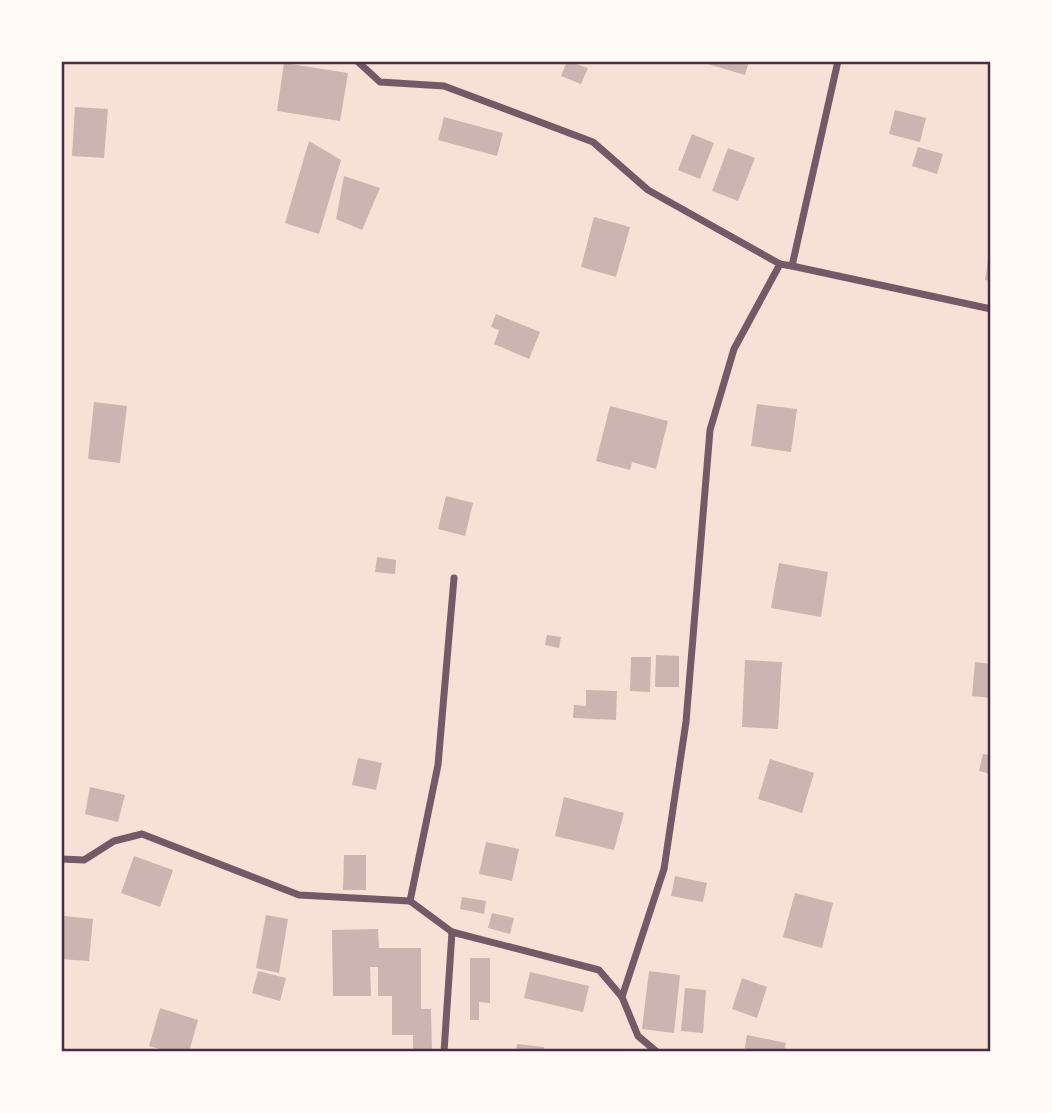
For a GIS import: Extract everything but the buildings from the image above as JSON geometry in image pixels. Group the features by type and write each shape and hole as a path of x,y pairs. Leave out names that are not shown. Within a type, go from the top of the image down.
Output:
{"street":[{"path":"357,61 380,82 444,86 593,142 648,190 780,264 991,309"},
{"path":"792,267 838,61"},
{"path":"622,998 664,869 686,722 710,430 734,349 780,264"},
{"path":"410,901 438,765 454,578"},
{"path":"61,859 84,860 114,841 142,834 299,895 410,901 452,932 599,971 622,998 638,1036 657,1052"},
{"path":"444,1052 452,932"}]}
